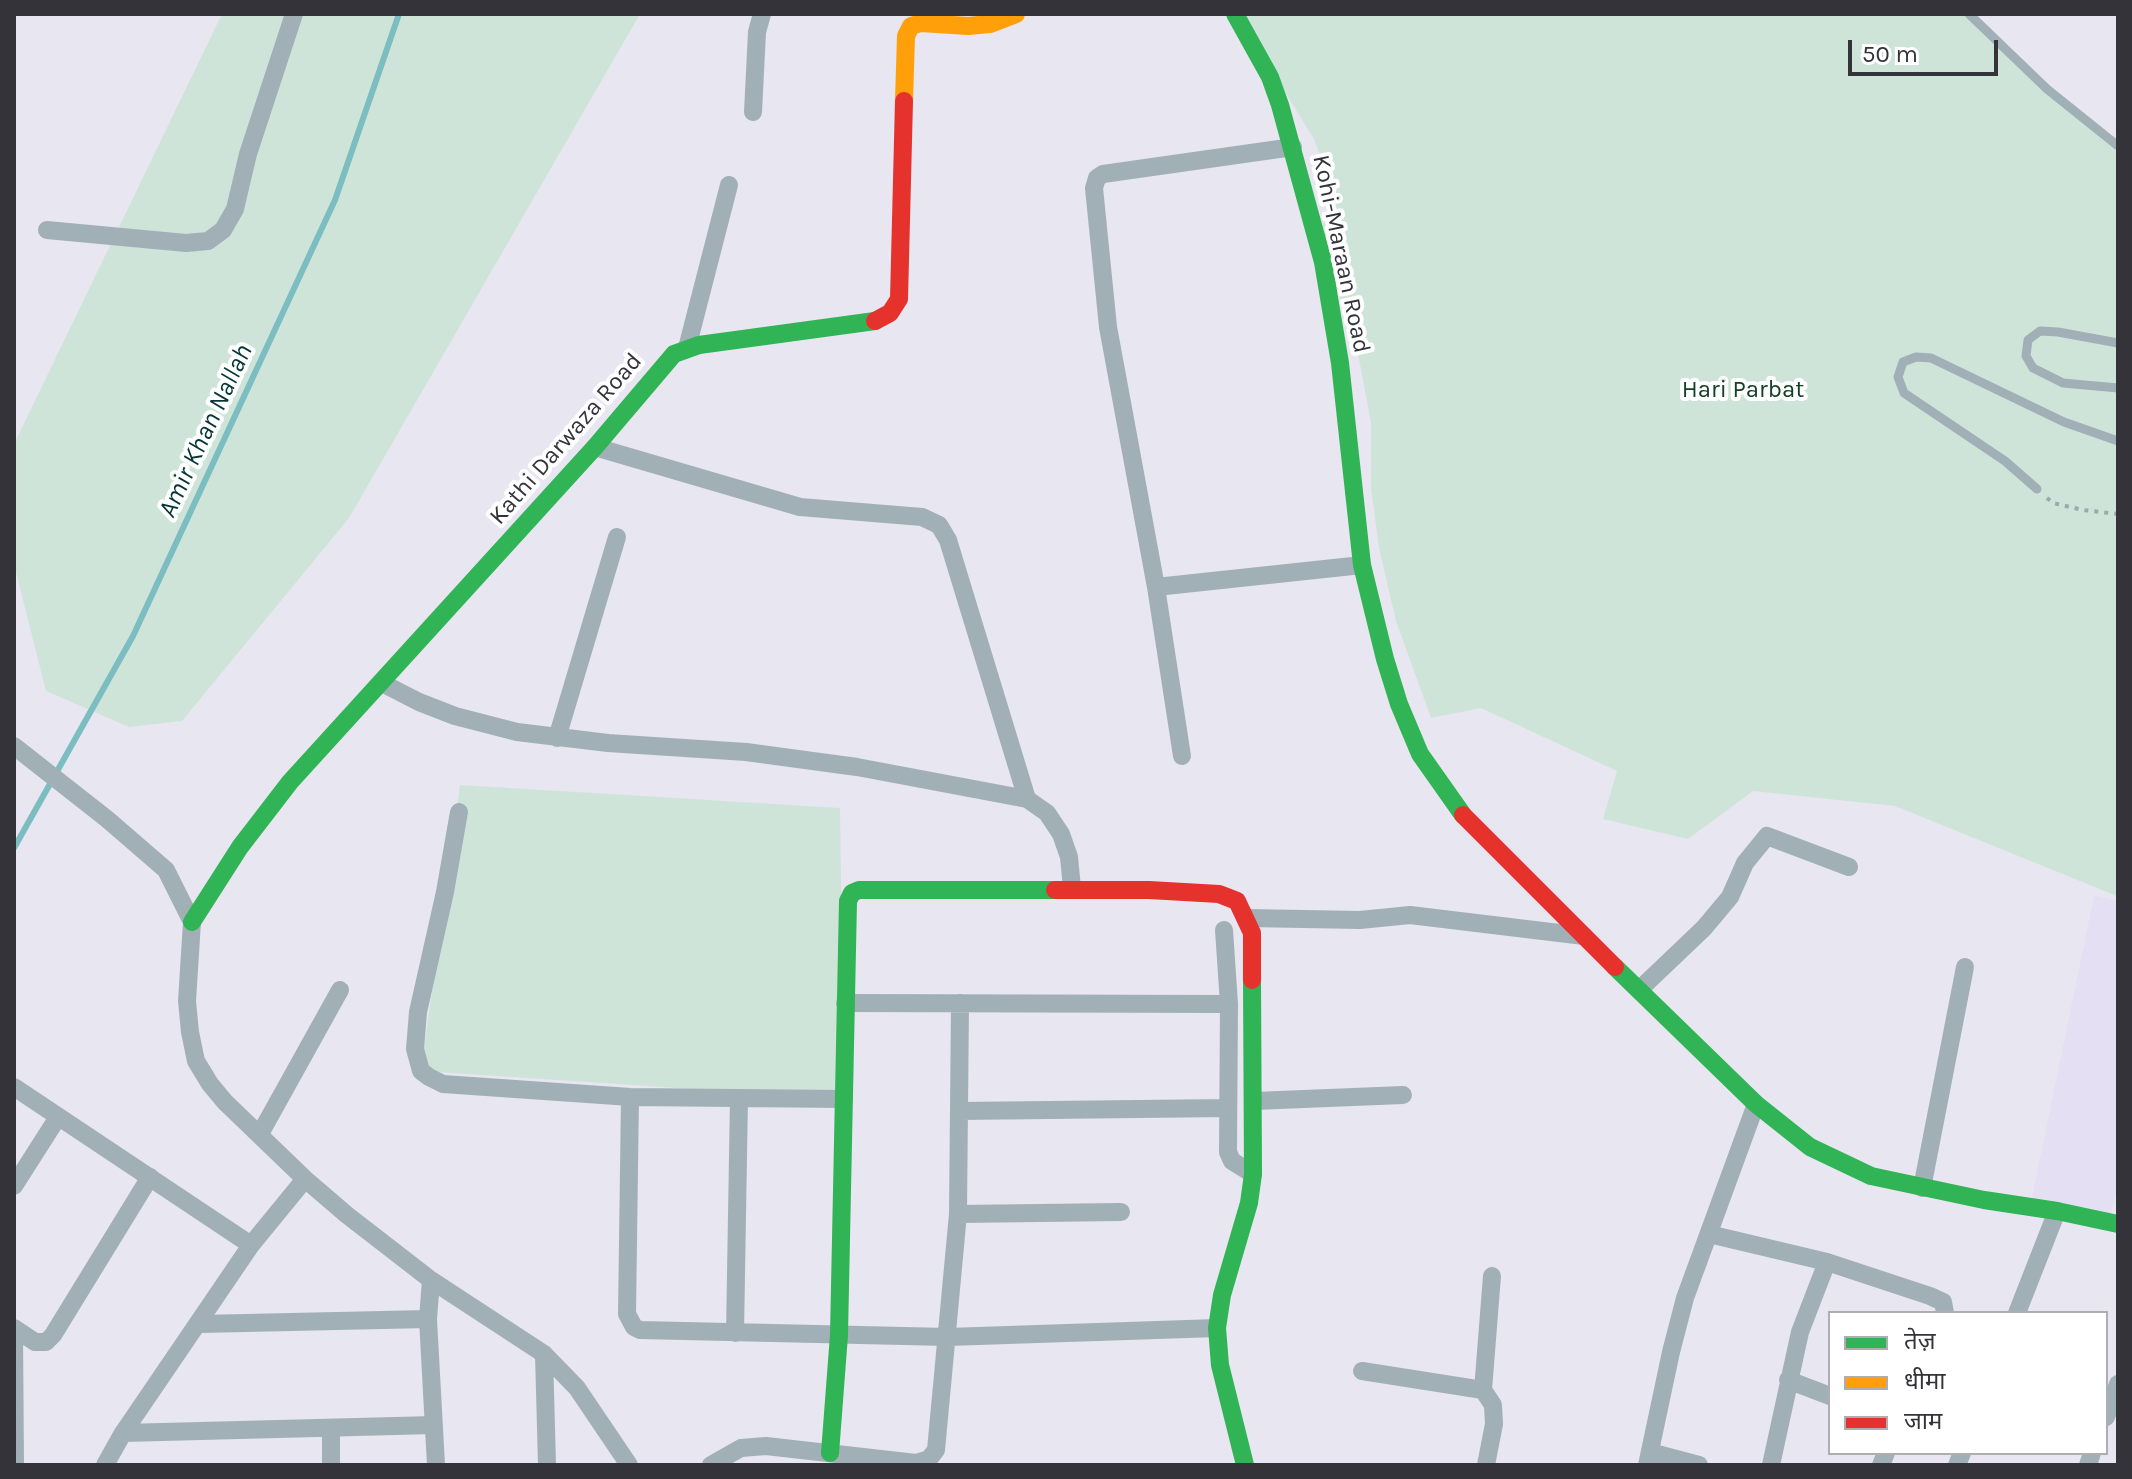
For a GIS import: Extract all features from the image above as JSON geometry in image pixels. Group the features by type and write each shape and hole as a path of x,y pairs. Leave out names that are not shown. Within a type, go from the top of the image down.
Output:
{"street":[{"path":"47,230 186,243 208,241 223,230 235,209 248,154 294,14"},
{"path":"753,112 757,32 762,14"},
{"name":"Kathi Darwaza Road","path":"192,922 240,847 290,782 595,447 674,354 687,348 856,325 876,321 890,313 899,299 906,20 990,24 1016,14"},
{"name":"Kohi-Maraan Road","path":"1235,14 1270,77 1293,147 1332,308 1362,565 1385,659 1399,704 1420,754 1456,808 1756,1104 1810,1147 1871,1176 1922,1188 2117,1221"},
{"path":"1182,756 1156,587 1108,327 1094,188 1097,178 1103,174 1293,147"},
{"path":"687,348 729,185"},
{"path":"595,447 800,507 922,517 939,525 948,540 1027,799"},
{"path":"557,738 617,537"},
{"path":"1156,587 1362,565"},
{"path":"382,683 455,716 517,732 762,754 857,767 1027,799 1047,813 1061,834 1069,857 1072,888"},
{"path":"14,746 166,870 192,922 187,1001 196,1061 225,1102 305,1179 431,1280 544,1354 577,1388 629,1465"},
{"path":"459,812 418,1012 415,1049 421,1071 443,1084 630,1097 844,1099"},
{"path":"1639,990 1704,928 1730,897 1745,863 1767,836 1849,867"},
{"path":"830,1453 839,1335 848,901 852,893 859,890 1072,888 1219,894 1237,901 1252,933 1253,1174 1249,1203 1222,1295 1217,1328 1220,1365 1245,1465"},
{"path":"1246,918 1360,920 1410,915 1586,936"},
{"path":"1224,930 1229,1004 1230,1158 1253,1174"},
{"path":"1922,1188 1965,967"},
{"path":"260,1134 340,990"},
{"path":"845,1003 1229,1004"},
{"path":"711,1465 741,1448 766,1446 900,1463 929,1459 936,1450 958,1214 960,1003"},
{"path":"14,1087 251,1245"},
{"path":"1254,1101 1403,1095"},
{"path":"630,1097 629,1322 640,1330 948,1337 1217,1328"},
{"path":"735,1333 739,1098"},
{"path":"1699,1465 1648,1459 1685,1298 1756,1104"},
{"path":"960,1111 1228,1108"},
{"path":"14,1186 58,1117"},
{"path":"14,1328 35,1342 46,1342 53,1335 150,1177"},
{"path":"105,1465 123,1433 251,1245 305,1179"},
{"path":"2018,1311 2057,1211"},
{"path":"958,1214 1121,1212"},
{"path":"1709,1234 1827,1262 1930,1296 1943,1302 1945,1311"},
{"path":"1771,1465 1800,1332 1827,1262"},
{"path":"1486,1465 1494,1424 1493,1405 1483,1390 1492,1276"},
{"path":"431,1280 428,1319 436,1465"},
{"path":"200,1324 428,1319"},
{"path":"14,1328 15,1465"},
{"path":"544,1354 547,1465"},
{"path":"1362,1371 1483,1390"},
{"path":"1788,1380 1828,1395"},
{"path":"2108,1412 2118,1385"},
{"path":"123,1433 434,1425"},
{"path":"331,1429 331,1465"},
{"path":"741,1448 754,1465"}],"lane":[{"path":"1969,14 2047,89 2118,146"},
{"path":"2118,343 2040,331 2028,340 2026,356 2033,368 2063,383 2118,388"},
{"path":"2037,489 2005,461 1904,393 1898,377 1903,362 1916,357 1931,358 2064,422 2118,441"}],"path":[{"path":"2037,489 2053,503 2118,514"}],"shaded area":[{"path":"2094,896 2118,901 2118,1185 2110,1217 2032,1198"}],"green space":[{"path":"222,14 640,14 349,518 182,721 129,727 46,691 16,572 16,440"},
{"name":"Hari Parbat","path":"1237,14 1973,14 2095,128 2118,141 2117,896 1895,806 1753,791 1688,839 1603,819 1617,771 1481,708 1431,718 1396,621 1379,548 1371,488 1371,423 1353,327 1317,241 1334,194 1314,139"},
{"path":"460,785 840,808 844,1099 421,1071"}],"waterway":[{"name":"Amir Khan Nallah","path":"14,848 133,636 335,200 399,14"}],"traffic: fast":[{"path":"1235,14 1270,77 1280,105 1323,262 1340,363 1362,565 1385,659 1399,704 1420,754 1463,815"},
{"path":"192,922 240,847 290,782 595,447 674,354 699,345 875,321"},
{"path":"830,1453 839,1335 848,901 852,893 859,890 1055,890"},
{"path":"1615,967 1756,1104 1810,1147 1871,1176 2118,1224"},
{"path":"1245,1465 1220,1365 1217,1328 1222,1295 1249,1203 1253,1174 1252,980"}],"traffic: slow":[{"path":"904,101 906,36 911,26 921,23 990,24 1016,14"}],"traffic: jam":[{"path":"875,321 890,313 899,299 904,101"},
{"path":"1463,815 1615,967"},
{"path":"1055,890 1219,894 1237,901 1252,933 1252,980"}]}
